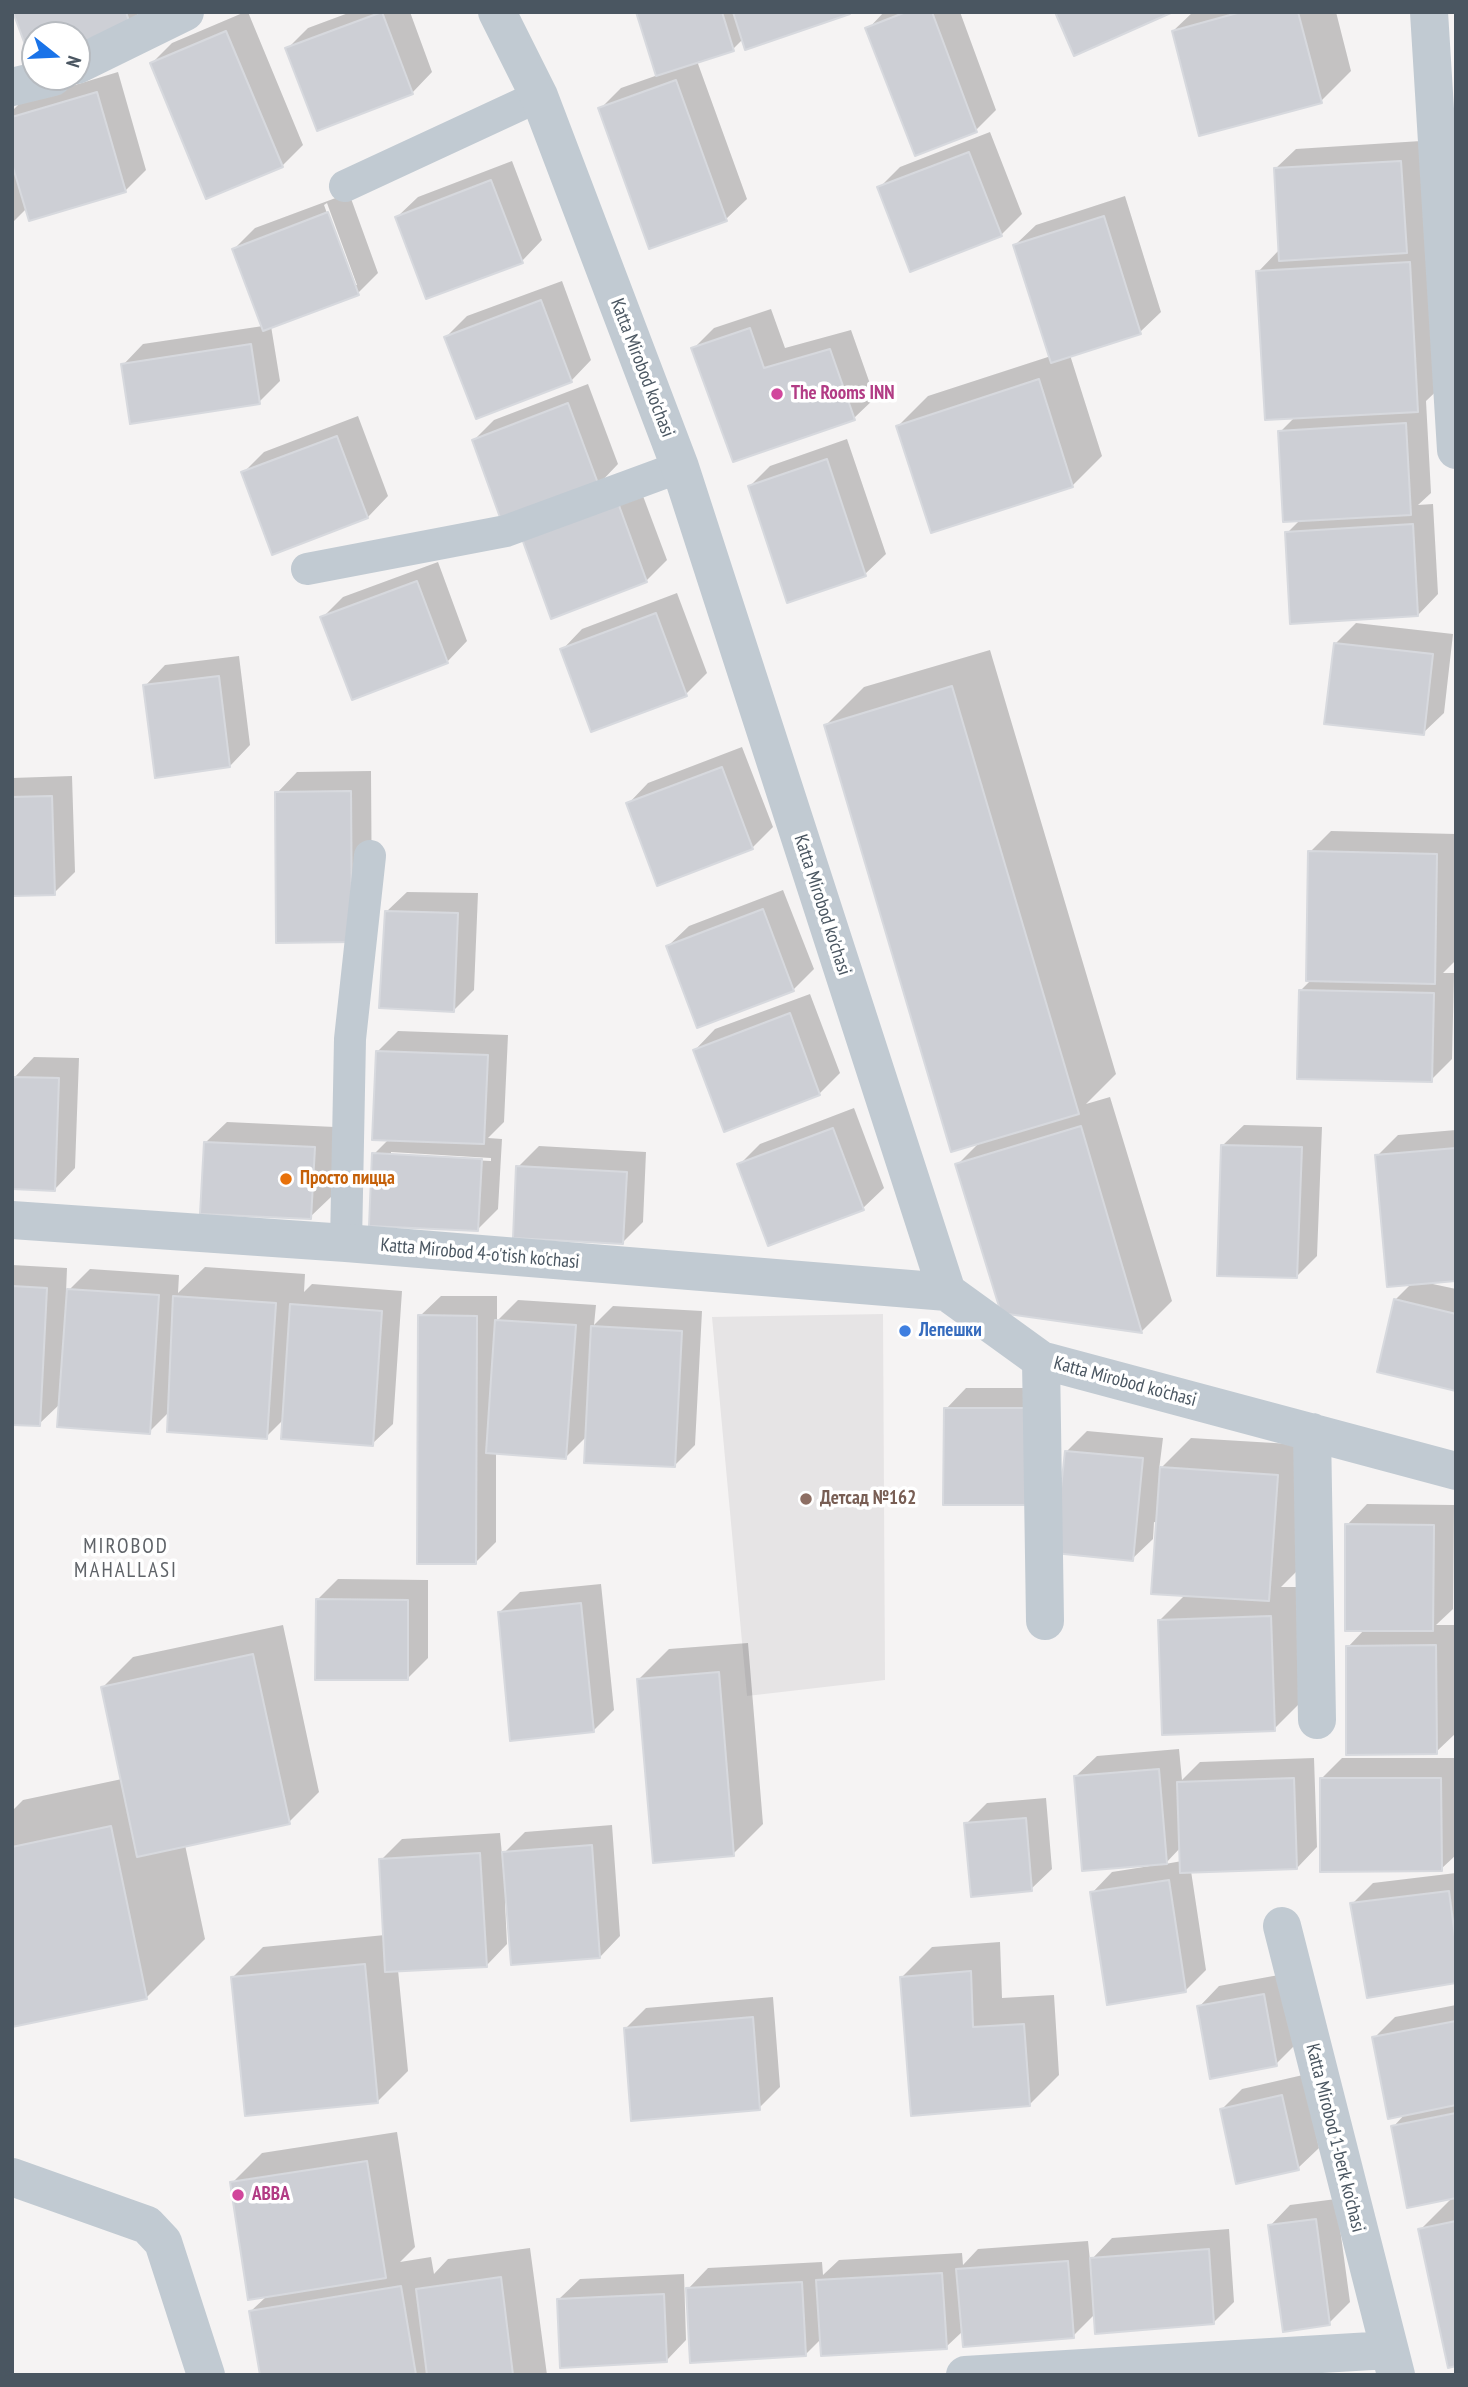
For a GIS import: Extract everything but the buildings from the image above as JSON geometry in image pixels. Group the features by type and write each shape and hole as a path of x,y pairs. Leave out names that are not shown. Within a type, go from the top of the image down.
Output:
{"street":[{"path":"91,58 185,12"},
{"name":"Katta Mirobod ko'chasi","path":"497,12 539,96 680,467 947,1292 1041,1360 1456,1471"},
{"path":"1429,12 1456,450"},
{"name":"Katta Mirobod 4-o'tish ko'chasi","path":"12,1220 346,1243 947,1292"},
{"path":"1041,1360 1045,1621"},
{"path":"1312,1432 1317,1720"},
{"name":"Katta Mirobod 1-berk ko'chasi","path":"965,2375 1393,2362 1282,1926"},
{"path":"12,2177 147,2225 163,2242 206,2375"}],"lane":[{"path":"345,186 539,96"},
{"path":"307,569 506,531 680,467"},
{"path":"346,1243 350,1039 370,856"}],"shaded area":[{"name":"Детсад №162","path":"883,1314 885,1680 747,1696 712,1317"}],"place":[{"name":"The Rooms INN","path":"777,394"},
{"name":"Просто пицца","path":"286,1179"},
{"name":"Лепешки","path":"905,1331"},
{"name":"Детсад №162","path":"806,1499"},
{"name":"ABBA","path":"238,2195"}],"district":[{"name":"MIROBOD MAHALLASI","path":"126,1559"}]}
